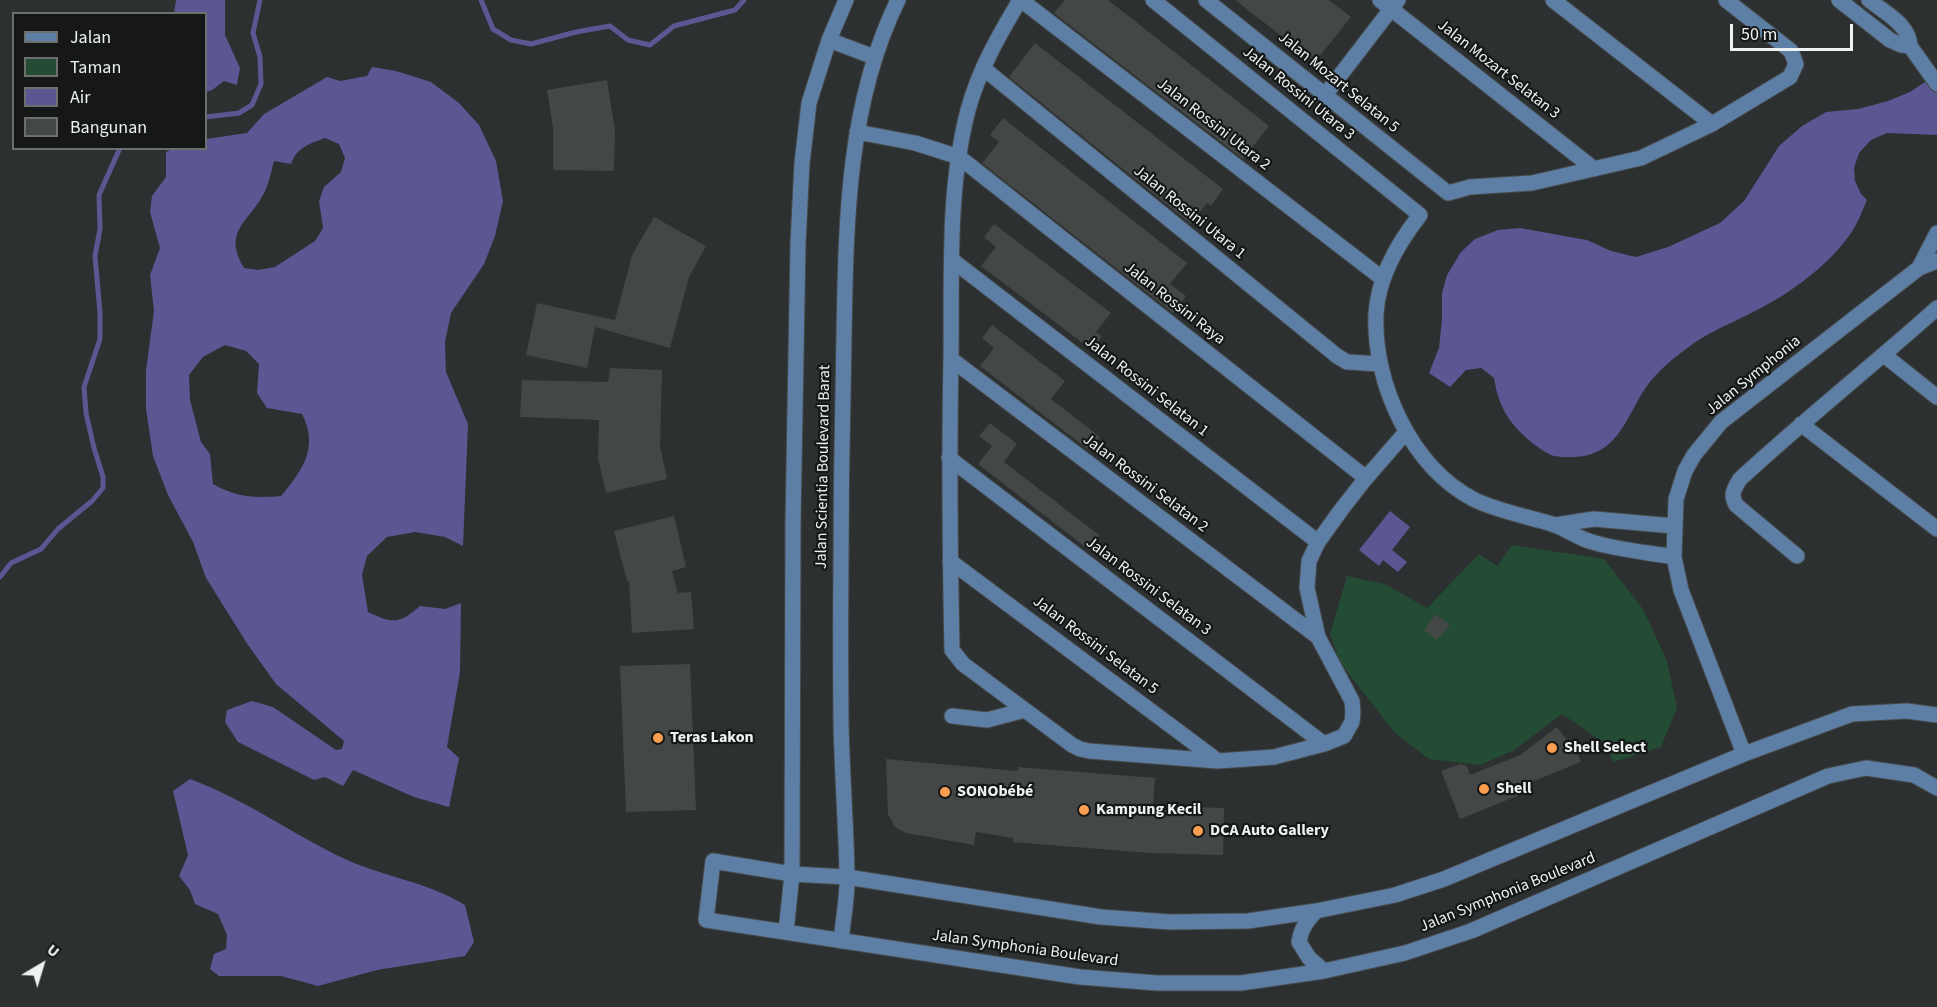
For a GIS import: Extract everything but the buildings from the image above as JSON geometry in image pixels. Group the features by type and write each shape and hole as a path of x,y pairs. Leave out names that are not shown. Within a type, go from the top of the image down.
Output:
{"street":[{"name":"Jalan Scientia Boulevard Barat","path":"786,932 792,874 793,523 798,243 802,163 809,103 829,40 846,0"},
{"name":"Jalan Scientia Boulevard Barat","path":"841,941 847,877 842,762 840,526 846,246 857,132 874,57 898,0"},
{"path":"1021,0 996,39 969,110 959,158 952,215 949,458 952,650 963,664 1080,749 1218,761 1274,758 1344,736 1352,722 1352,701 1318,637 1306,588 1309,561 1318,542 1366,478 1406,432"},
{"name":"Jalan Rossini Utara 2","path":"1021,0 1383,279"},
{"name":"Jalan Rossini Utara 3","path":"1153,0 1420,215 1394,252 1383,279"},
{"name":"Jalan Mozart Selatan 5","path":"1206,0 1448,193 1470,187 1532,183 1594,169"},
{"path":"1553,0 1713,124"},
{"path":"1594,169 1641,158 1713,124 1790,77 1796,64 1791,51 1726,0"},
{"path":"1839,0 1890,40 1910,46"},
{"path":"1869,0 1905,29 1910,38 1910,46 1934,80"},
{"path":"1325,95 1390,3"},
{"name":"Jalan Mozart Selatan 3","path":"1390,3 1594,169"},
{"path":"829,40 874,57"},
{"name":"Jalan Rossini Utara 1","path":"983,69 1336,356 1347,362 1380,364"},
{"name":"Jalan Rossini Raya","path":"857,132 915,143 959,158 1366,478"},
{"name":"Jalan Symphonia","path":"1919,268 1937,233"},
{"name":"Jalan Rossini Selatan 1","path":"952,260 1318,542"},
{"name":"Jalan Symphonia","path":"1744,754 1681,590 1674,557 1676,499 1685,471 1694,455 1721,422 1919,268 1937,261"},
{"path":"1383,279 1376,313 1380,364 1393,404 1406,432 1425,459 1442,477 1475,500 1555,525 1588,541 1674,557"},
{"path":"1797,556 1736,505 1732,497 1733,490 1740,479 1801,424 1937,308"},
{"path":"1884,355 1937,397"},
{"name":"Jalan Rossini Selatan 2","path":"951,359 1318,637"},
{"path":"1801,424 1937,529"},
{"name":"Jalan Rossini Selatan 3","path":"949,458 1324,744"},
{"path":"1555,525 1594,519 1674,526"},
{"name":"Jalan Rossini Selatan 5","path":"950,561 1218,761"},
{"path":"952,716 987,720 1025,710"},
{"path":"792,874 847,877 1101,917 1158,921 1248,921 1316,911 1395,895 1444,879 1744,754 1852,714 1907,711 1937,715"},
{"name":"Jalan Symphonia Boulevard","path":"792,874 713,861 706,920 1080,977 1157,983 1241,983 1324,971 1405,953 1471,931 1828,776 1866,768 1914,775 1937,788"},
{"path":"1316,911 1304,924 1299,942 1309,958 1324,971"}],"green space":[{"path":"1512,545 1604,559 1643,609 1667,661 1677,708 1661,747 1613,762 1607,745 1562,714 1513,751 1480,765 1429,759 1395,733 1340,663 1330,634 1347,576 1385,584 1427,608 1479,554 1497,566"}],"water":[{"path":"176,0 225,0 225,35 240,68 237,85 224,81 207,92 207,12 174,12"},
{"path":"372,67 396,71 431,82 459,103 479,125 496,161 503,201 495,236 484,264 451,313 445,342 446,372 468,424 463,546 445,537 415,532 387,537 367,556 362,575 368,612 384,619 401,619 420,606 445,609 461,603 460,672 447,747 459,758 449,807 414,797 353,770 343,786 325,777 314,780 238,742 225,722 227,710 252,701 273,707 336,750 342,749 344,741 276,684 248,645 206,578 193,542 168,495 153,456 146,409 146,370 154,311 150,275 160,248 150,212 152,196 166,177 166,152 170,150 207,150 207,139 247,133 264,114 327,77 340,81 367,76","holes":["325,138 339,144 345,158 341,172 324,187 319,201 323,228 315,241 275,267 258,270 244,268 238,255 237,235 264,193 274,161 291,164 300,150","225,345 246,351 259,364 257,393 267,408 302,414 307,426 309,448 306,458 296,477 281,496 246,496 213,484 210,454 201,442 190,400 189,375 203,357"]},
{"path":"1937,74 1937,135 1887,133 1871,140 1859,153 1854,168 1855,181 1861,194 1867,200 1856,225 1842,245 1821,267 1796,286 1770,303 1702,338 1670,362 1655,376 1622,428 1603,449 1589,455 1572,457 1549,454 1526,438 1512,423 1499,399 1494,378 1481,368 1466,370 1450,387 1429,373 1439,348 1442,293 1447,275 1461,252 1475,239 1498,230 1520,228 1587,240 1611,251 1636,257 1668,247 1720,223 1744,201 1779,146 1802,126 1826,112 1858,109 1888,101 1910,92"},
{"path":"1390,511 1410,527 1392,550 1407,562 1398,572 1383,560 1379,566 1359,550"},
{"path":"190,779 230,796 345,859 421,885 465,905 474,942 465,956 377,970 318,986 281,976 219,976 210,969 214,954 226,949 227,935 218,914 195,904 190,890 179,876 188,855 173,791"}],"waterway":[{"path":"207,117 239,113 252,105 261,84 260,57 253,33 260,0"},
{"path":"481,0 493,29 511,40 531,44 610,26 628,40 650,45 674,26 735,10 744,0"},
{"path":"0,577 11,563 41,549 58,529 92,501 103,488 103,477 86,413 84,387 100,339 95,256 100,229 99,195 119,150"}],"place":[{"name":"Teras Lakon","path":"658,738"},
{"name":"Shell Select","path":"1552,748"},
{"name":"Shell","path":"1484,789"},
{"name":"SONObébé","path":"945,792"},
{"name":"Kampung Kecil","path":"1084,810"},
{"name":"DCA Auto Gallery","path":"1198,831"}]}
